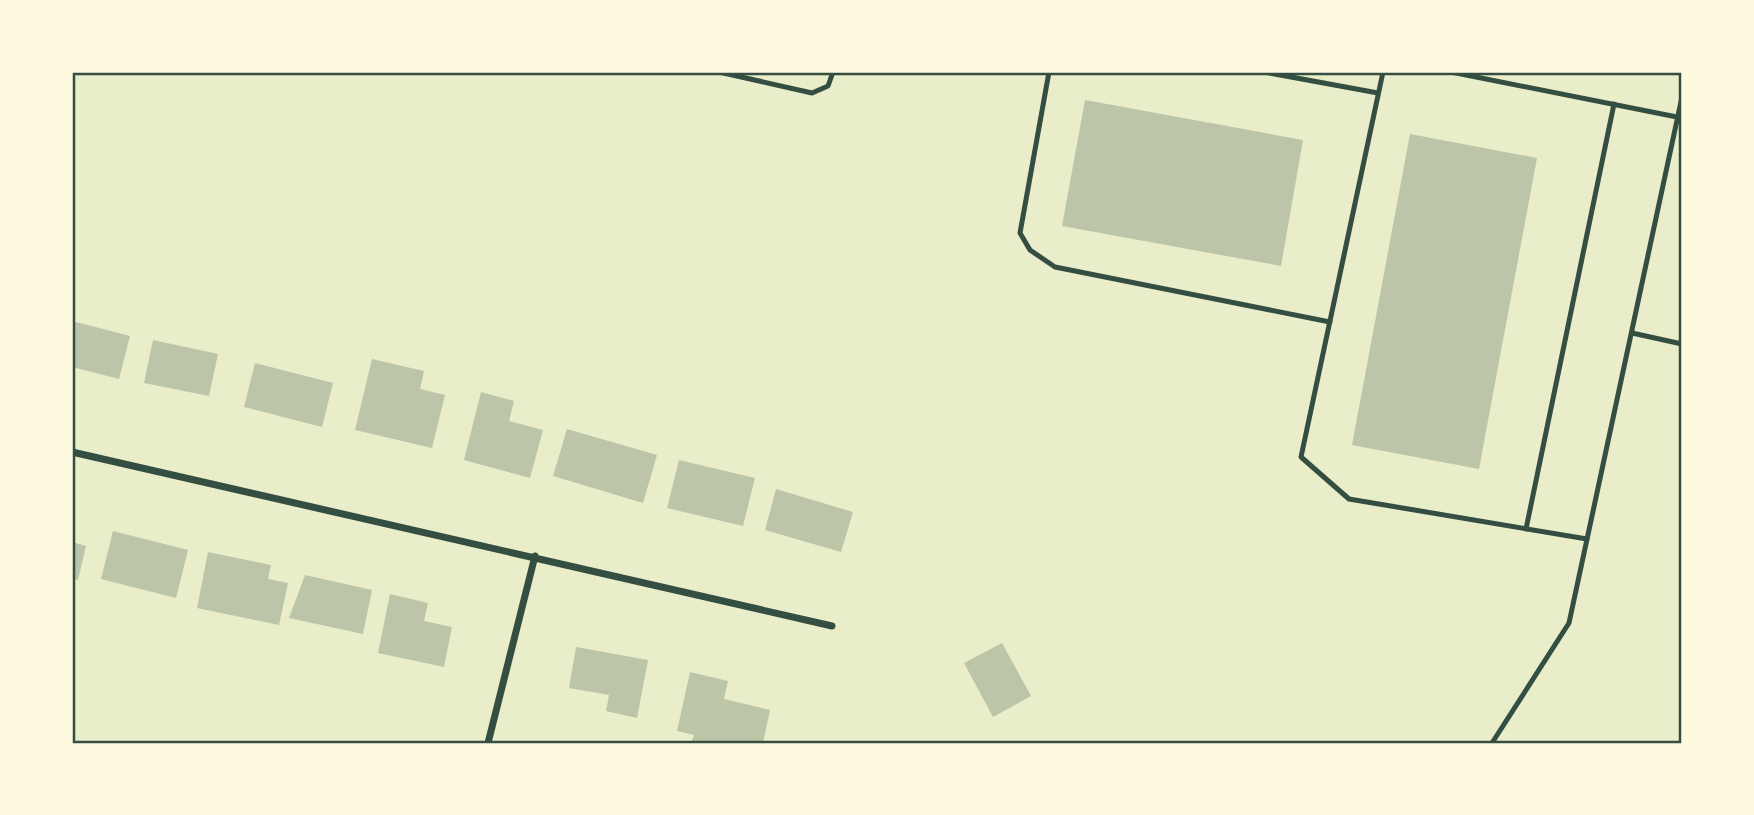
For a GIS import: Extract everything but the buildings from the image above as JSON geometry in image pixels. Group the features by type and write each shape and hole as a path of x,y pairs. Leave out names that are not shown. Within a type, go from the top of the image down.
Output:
{"street":[{"path":"72,452 832,626"},
{"path":"488,743 535,556"}],"lane":[{"path":"719,72 812,93 828,86 833,72"},
{"path":"1049,72 1020,233 1030,250 1055,267 1330,322"},
{"path":"1264,72 1378,93"},
{"path":"1383,72 1301,457 1349,499 1587,540"},
{"path":"1451,72 1680,117"},
{"path":"1492,743 1569,623 1680,117 1682,97"},
{"path":"1526,529 1614,104"},
{"path":"1632,333 1682,344"}]}
